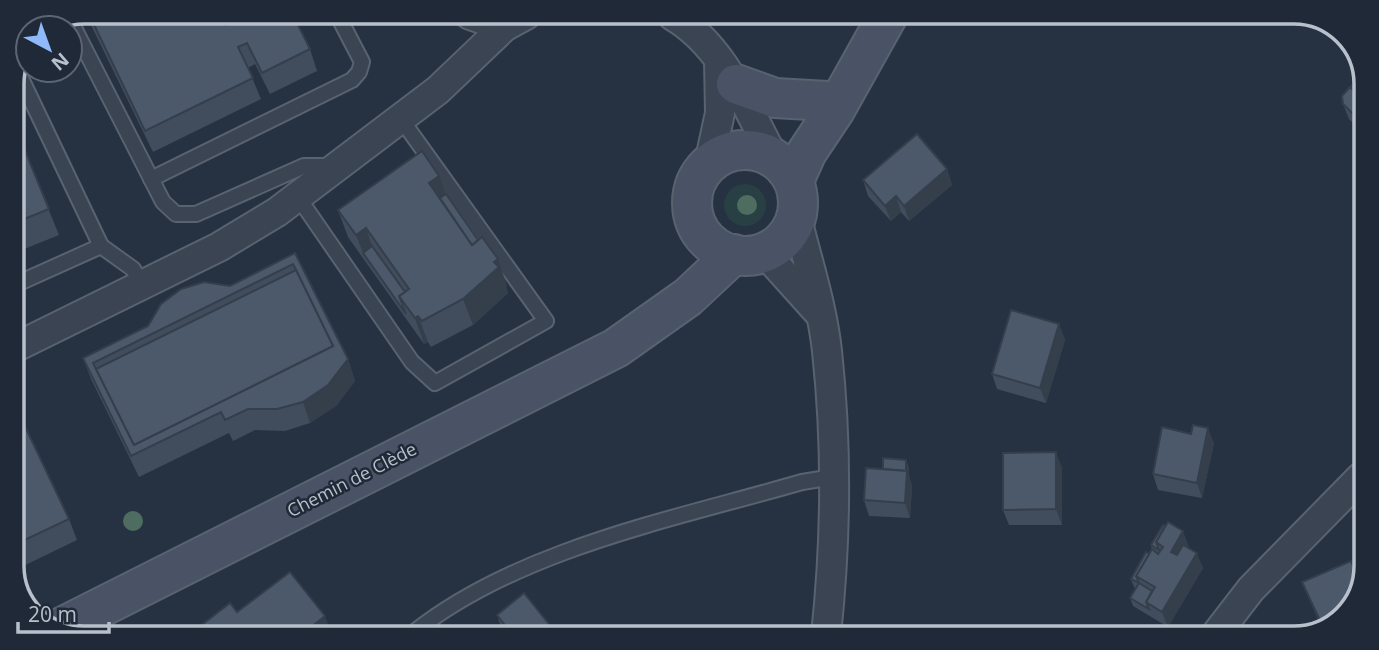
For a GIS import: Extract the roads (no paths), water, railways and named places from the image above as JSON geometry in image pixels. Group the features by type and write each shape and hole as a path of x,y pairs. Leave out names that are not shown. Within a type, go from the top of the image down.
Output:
{"main road":[{"path":"778,170 807,152 838,93 882,24"},
{"path":"728,72 775,98 838,93"},
{"path":"733,151 778,170 785,237 733,247 697,225 692,203 696,182 709,164 733,151"},
{"name":"Chemin de Clède","path":"70,623 597,358 646,326 733,247"}],"street":[{"path":"688,24 728,72 778,170 821,316 827,352 833,477 832,574 828,626"},
{"path":"25,343 219,247 298,197 438,90 511,25"},
{"path":"709,164 728,72"},
{"path":"733,247 821,316"},
{"path":"1222,626 1251,589 1354,484"}],"lane":[{"path":"150,179 352,80 362,62 343,25"},
{"path":"84,48 167,208 184,216 196,214 304,166 323,166 330,174"},
{"path":"25,87 101,246 133,269 142,285"},
{"path":"298,197 412,362 435,383 546,321 401,119"},
{"path":"25,280 101,246"},
{"path":"424,626 479,589 568,550 802,482 833,477"}]}
